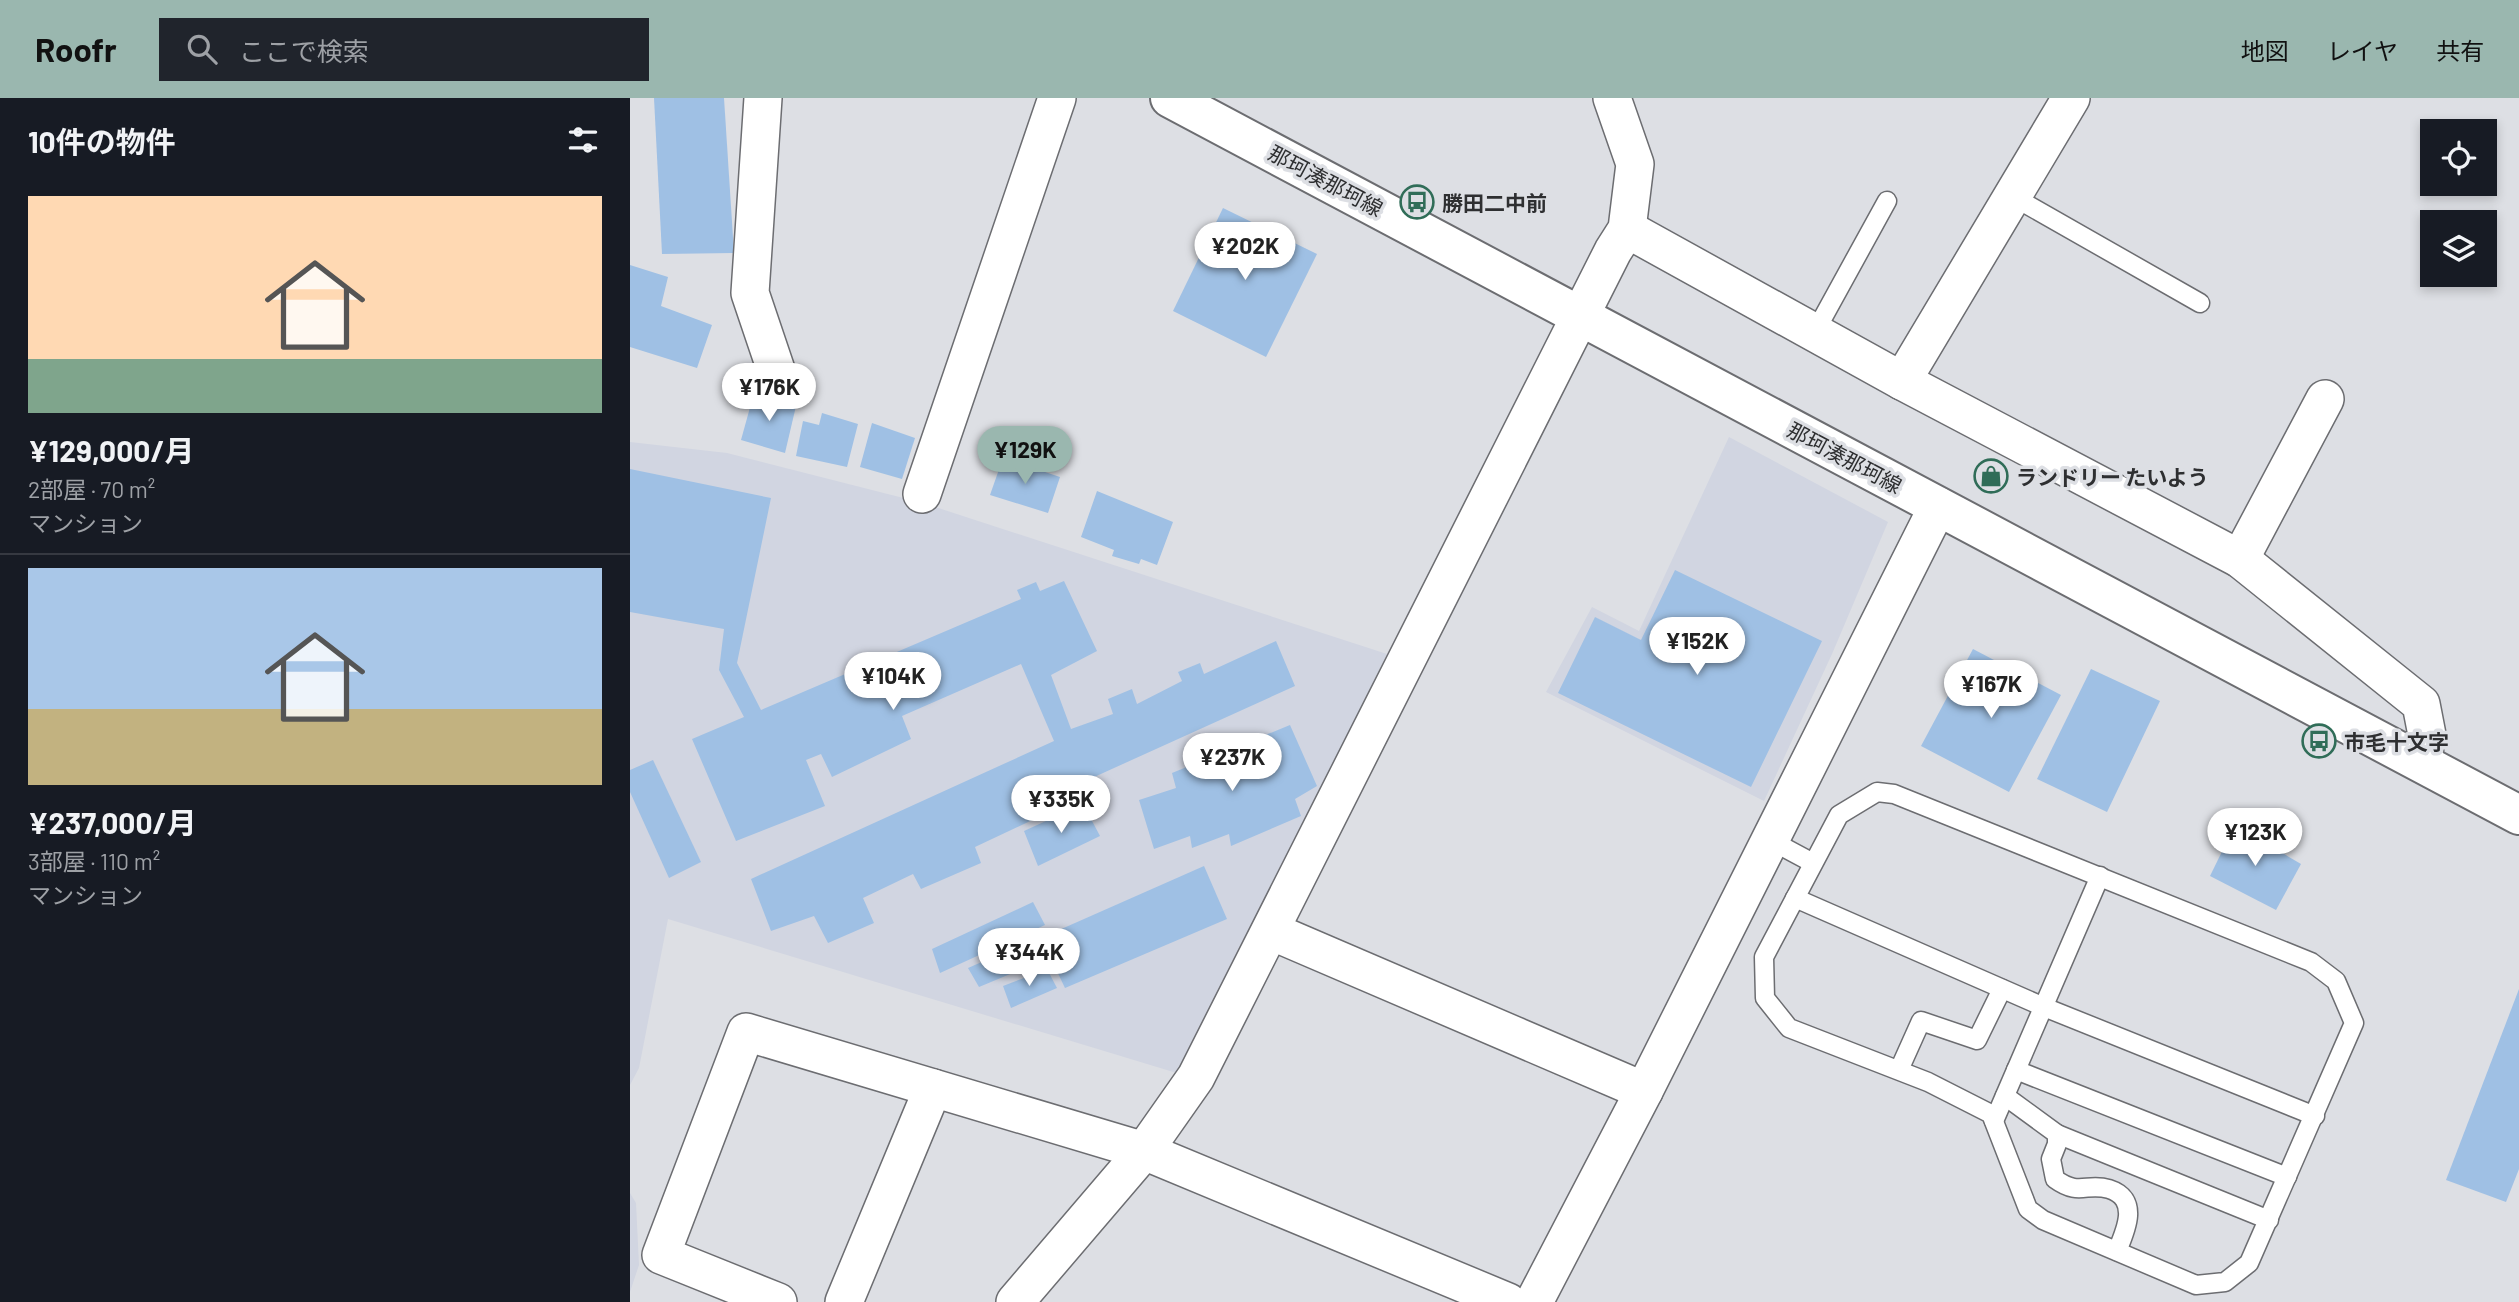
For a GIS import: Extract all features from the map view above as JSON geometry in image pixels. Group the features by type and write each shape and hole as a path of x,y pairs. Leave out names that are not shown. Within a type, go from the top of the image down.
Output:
{"main road":[{"name":"那珂湊那珂線","path":"1170,98 2519,815"}],"street":[{"path":"763,98 750,293 777,373"},
{"path":"922,494 1057,98"},
{"path":"1015,1302 1144,1151 1196,1077 1627,229 1635,164 1612,98"},
{"path":"1902,380 2071,98"},
{"path":"1627,229 1902,380 2240,559 2421,704 2427,735 2422,763"},
{"path":"2240,559 2325,399"},
{"path":"1534,1302 1644,1091 1938,506"},
{"path":"1271,931 1644,1091"},
{"path":"778,1302 660,1255 746,1032 1144,1151 1508,1302"},
{"path":"844,1302 933,1088"}],"lane":[{"path":"2012,196 2200,303"},
{"path":"1815,332 1887,201"},
{"path":"1877,792 1894,794 2311,962 2336,981 2354,1023 2249,1263 2225,1282 2196,1285 2043,1220 2028,1209 1992,1114 1899,1070 1789,1028 1765,998 1764,957 1813,863 1839,815 1877,792"},
{"path":"1770,840 1813,863"},
{"path":"1994,1121 2100,876"},
{"path":"1795,898 2044,1007 2315,1116"},
{"path":"1899,1070 1921,1021 1977,1040 2002,989"},
{"path":"2016,1070 2287,1177"},
{"path":"2005,1096 2057,1134 2269,1220"},
{"path":"2057,1134 2057,1144 2051,1159 2055,1179 2067,1188 2109,1189 2122,1198 2130,1211 2128,1226 2117,1251"}],"shaded area":[{"path":"1729,437 1888,522 1832,654 1764,801 1546,692 1592,607 1639,631"},
{"path":"630,442 727,453 923,503 1387,654 1180,1074 668,919 639,1068 630,1085"},
{"path":"630,1193 636,1203 639,1265 630,1292"}],"building":[{"path":"654,98 724,98 734,253 662,254"},
{"path":"1223,208 1317,254 1266,357 1173,311"},
{"path":"630,265 668,277 661,306 712,325 697,368 630,347"},
{"path":"754,393 796,406 785,453 741,440"},
{"path":"822,413 858,424 847,467 796,456 803,421 819,425"},
{"path":"872,423 915,438 902,479 860,467"},
{"path":"1003,458 1060,477 1048,513 990,495"},
{"path":"630,469 771,498 737,663 761,710 1021,599 1017,590 1036,582 1040,591 1064,581 1097,651 1051,675 1071,729 1113,714 1108,699 1132,689 1137,704 1182,681 1178,672 1200,663 1204,674 1276,641 1295,686 1092,778 1096,790 975,847 981,863 921,889 913,874 863,898 874,923 828,943 814,916 771,931 751,879 1054,741 1021,664 902,716 911,739 832,777 821,754 806,760 825,806 736,841 692,739 744,717 719,670 724,629 630,612"},
{"path":"1097,491 1173,522 1157,565 1141,559 1139,564 1112,556 1114,550 1081,537"},
{"path":"1675,570 1822,641 1751,787 1558,693 1595,617 1641,640"},
{"path":"1973,649 2061,695 2009,792 1921,746"},
{"path":"2091,669 2160,701 2107,812 2037,779"},
{"path":"1290,725 1317,786 1295,799 1301,816 1231,846 1229,834 1192,848 1190,836 1154,849 1139,800 1176,788 1172,773"},
{"path":"653,760 701,862 669,878 630,792 630,770"},
{"path":"1083,804 1100,836 1038,866 1024,831"},
{"path":"2235,825 2301,864 2276,910 2210,876"},
{"path":"1204,866 1227,919 1065,988 1041,938"},
{"path":"1033,902 1045,925 940,973 932,949"},
{"path":"1037,938 1046,959 979,987 968,968"},
{"path":"1047,969 1057,988 1011,1008 1003,986"},
{"path":"2519,989 2519,1169 2506,1202 2446,1180"}],"place":[{"name":"勝田二中前","path":"1417,202"},
{"name":"ランドリー たいよう","path":"1991,476"},
{"name":"市毛十文字","path":"2319,741"}]}
